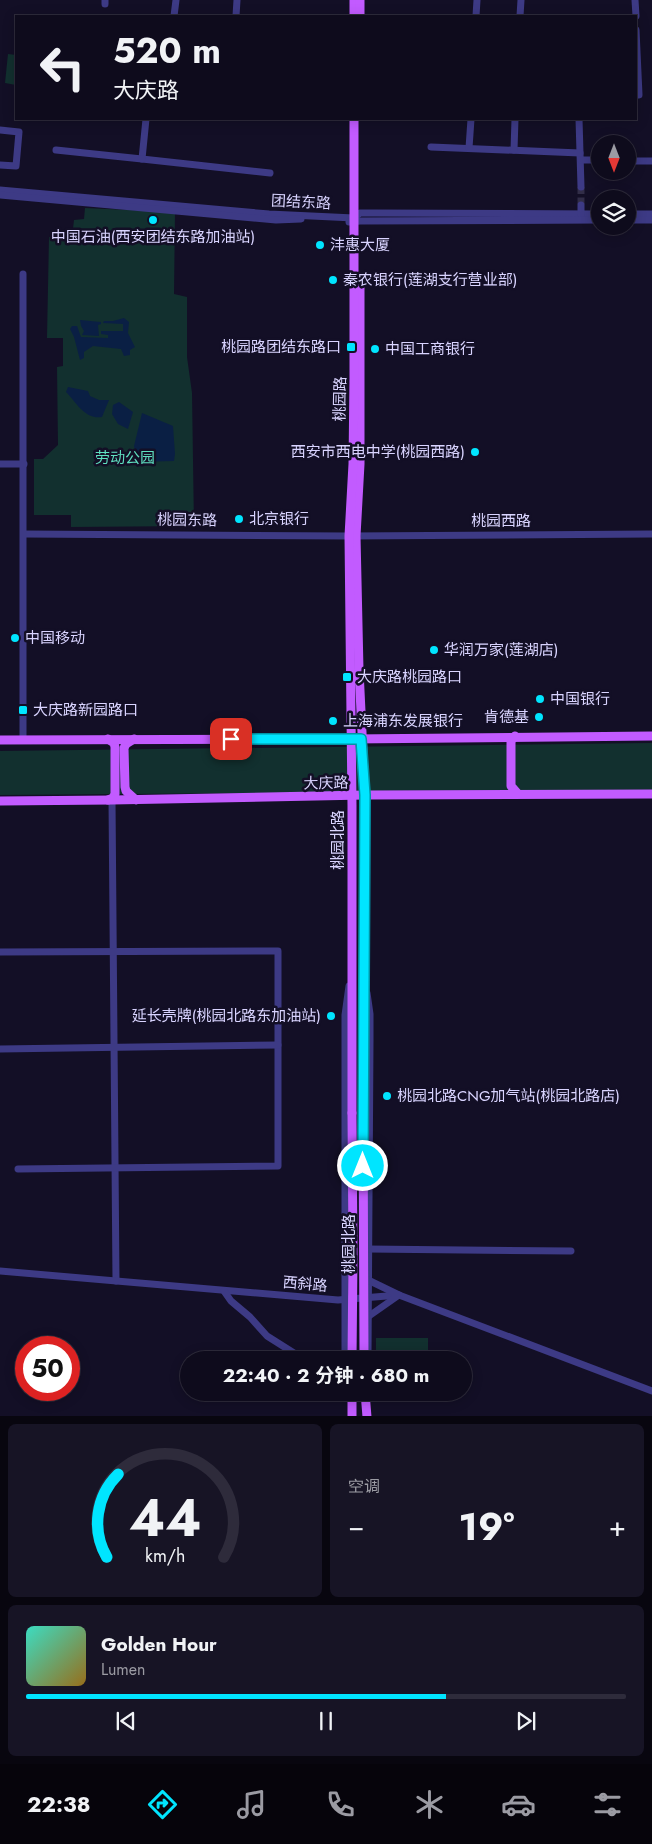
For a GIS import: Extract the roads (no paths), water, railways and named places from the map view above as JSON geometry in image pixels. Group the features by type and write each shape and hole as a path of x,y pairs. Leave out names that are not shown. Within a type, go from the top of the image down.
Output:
{"main road":[{"path":"354,0 354,15"},
{"path":"360,0 360,15"},
{"name":"桃园路","path":"354,120 357,218"},
{"name":"桃园路","path":"351,739 353,464 360,120"},
{"name":"桃园路","path":"353,536 361,739"},
{"path":"504,736 508,741 508,791 504,794"},
{"path":"515,736 511,741 511,786 518,794"},
{"path":"0,740 652,736"},
{"path":"108,739 114,743 115,747 115,794 110,800"},
{"path":"134,739 126,744 124,748 126,791 136,800"},
{"name":"桃园北路","path":"351,739 352,1351"},
{"name":"桃园北路","path":"361,739 365,795 364,1351"},
{"name":"大庆路","path":"0,801 365,795 652,794"},
{"path":"352,1401 352,1416"},
{"path":"366,1401 367,1416"}],"street":[{"path":"174,15 176,0"},
{"path":"236,15 237,0"},
{"path":"476,0 476,15"},
{"path":"520,15 521,0"},
{"path":"635,0 636,15"},
{"path":"637,52 639,95"},
{"path":"142,159 146,120"},
{"path":"469,148 471,120"},
{"path":"514,150 515,120"},
{"path":"579,120 581,188"},
{"path":"0,130 19,132 16,166 0,164"},
{"path":"431,147 514,150 591,158"},
{"path":"56,150 270,173"},
{"path":"636,161 652,161"},
{"name":"团结东路","path":"0,190 269,214 357,218 591,214"},
{"path":"0,195 276,220 357,218 591,220"},
{"path":"581,205 581,214"},
{"path":"636,214 652,214"},
{"path":"636,220 652,220"},
{"path":"23,274 23,740"},
{"path":"0,464 24,464"},
{"name":"桃园东路","path":"24,534 353,536"},
{"name":"桃园西路","path":"353,536 652,534"},
{"path":"110,800 114,952 116,1281"},
{"path":"0,952 278,950 278,1166 18,1169"},
{"path":"345,1351 345,1014 352,960"},
{"path":"364,969 370,1014 368,1351"},
{"path":"0,1049 278,1046"},
{"path":"368,1249 571,1251"},
{"name":"西斜路","path":"0,1271 345,1300 398,1295 652,1391"},
{"path":"368,1280 398,1295 368,1316"},
{"path":"224,1291 231,1301 250,1317 267,1336 291,1351"}],"water":[{"path":"124,318 129,322 128,333 135,347 130,350 130,355 124,356 121,349 93,346 84,352 84,358 80,360 70,329 72,326 77,326 81,337 108,338 108,335 101,334 101,331 123,331 123,324 103,323 104,321"},
{"path":"80,320 101,322 98,325 99,336 82,335 84,331"},
{"path":"68,387 88,391 90,396 99,400 109,400 102,417 91,416 81,409 66,392"},
{"path":"119,402 133,412 128,429 118,424 112,414 113,405"},
{"path":"142,413 173,426 174,461 137,462 134,446"}],"tunnel":[{"path":"581,187 581,205"}],"place":[{"name":"中国石油(西安团结东路加油站)","path":"153,220"},
{"name":"沣惠大厦","path":"320,245"},
{"name":"秦农银行(莲湖支行营业部)","path":"333,280"},
{"name":"桃园路团结东路口","path":"351,347"},
{"name":"中国工商银行","path":"375,349"},
{"name":"西安市西电中学(桃园西路)","path":"475,452"},
{"name":"北京银行","path":"239,519"},
{"name":"中国移动","path":"15,638"},
{"name":"华润万家(莲湖店)","path":"434,650"},
{"name":"大庆路桃园路口","path":"347,677"},
{"name":"中国银行","path":"540,699"},
{"name":"大庆路新园路口","path":"23,710"},
{"name":"肯德基","path":"539,717"},
{"name":"上海浦东发展银行","path":"333,721"},
{"name":"延长壳牌(桃园北路东加油站)","path":"331,1016"},
{"name":"桃园北路CNG加气站(桃园北路店)","path":"387,1096"}],"park label":[{"name":"劳动公园","path":"125,458"}]}
